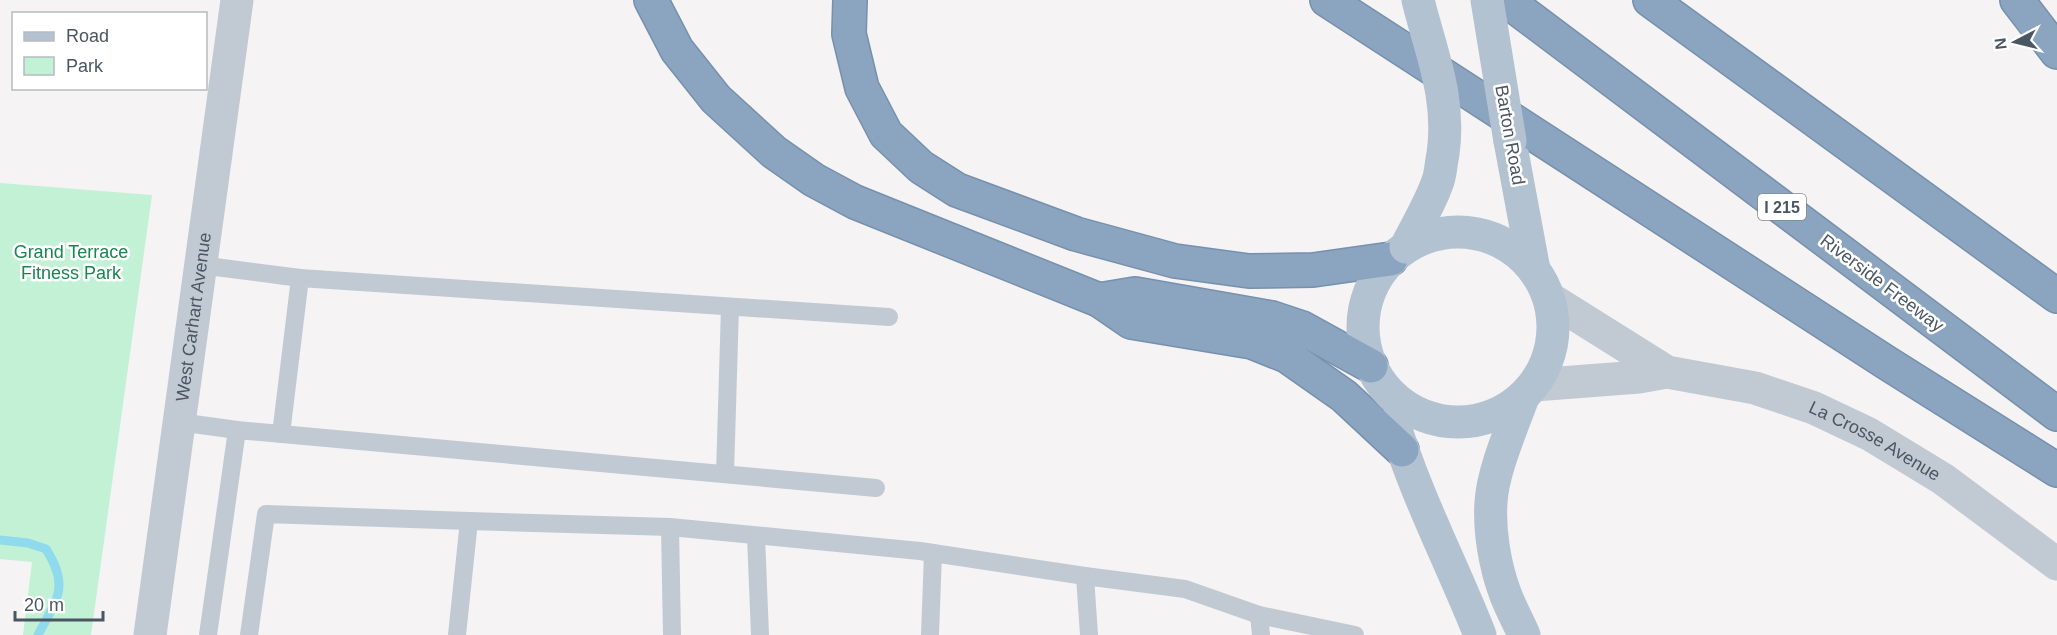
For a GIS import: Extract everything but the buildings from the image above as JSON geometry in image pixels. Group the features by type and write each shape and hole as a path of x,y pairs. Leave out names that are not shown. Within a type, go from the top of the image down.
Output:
{"highway":[{"path":"651,0 677,50 716,99 774,152 814,180 855,202 1099,300 1131,322 1252,342 1287,356 1344,396 1402,450"},
{"path":"850,0 849,34 862,88 886,134 921,167 957,190 1076,234 1175,261 1249,271 1313,270 1398,253"},
{"path":"1327,0 1887,363 2057,470"},
{"name":"Riverside Freeway","path":"1506,0 2057,414"},
{"path":"1650,0 2057,296"},
{"path":"2017,0 2057,52"},
{"path":"1099,300 1135,294 1272,318 1302,328 1377,377"}],"main road":[{"path":"1418,0 1444,102 1445,139 1439,178 1428,204 1398,253 1377,277 1367,298 1363,321 1364,344 1402,450 1479,635"},
{"name":"Barton Road","path":"1487,0 1510,141 1542,284"},
{"path":"1398,253 1421,239 1456,231 1492,238 1508,246 1522,257 1542,284 1552,313 1552,344 1548,358 1528,391 1499,464 1491,501 1494,546 1504,592 1524,635"},
{"path":"1377,377 1407,408 1436,420 1451,423 1483,420 1497,415 1528,391"}],"street":[{"name":"West Carhart Avenue","path":"150,635 237,0"},
{"name":"La Crosse Avenue","path":"1542,284 1667,372"},
{"name":"La Crosse Avenue","path":"1528,391 1667,372 1755,388 1814,408 1869,434 1943,479 2057,564"}],"lane":[{"path":"200,265 300,278 889,317"},
{"path":"281,434 300,278"},
{"path":"725,474 730,307"},
{"path":"179,422 237,430 876,488"},
{"path":"208,635 237,430"},
{"path":"249,635 266,514 670,527 933,553 1185,589 1259,615 1355,635"},
{"path":"458,635 469,521"},
{"path":"670,527 672,635"},
{"path":"756,536 760,635"},
{"path":"930,635 933,553"},
{"path":"1086,576 1089,635"},
{"path":"1259,615 1261,635"}],"green space":[{"name":"Grand Terrace Fitness Park","path":"0,183 152,195 91,635 23,635 32,562 0,559"}],"waterway":[{"path":"0,540 28,543 46,549 58,573 58,593 51,612 38,635"}]}
